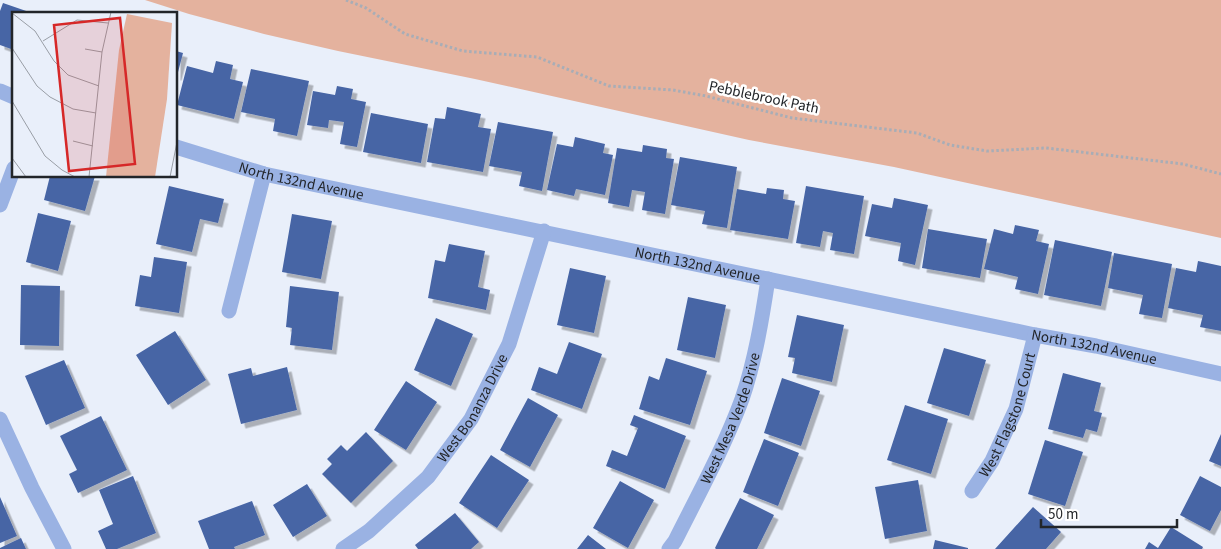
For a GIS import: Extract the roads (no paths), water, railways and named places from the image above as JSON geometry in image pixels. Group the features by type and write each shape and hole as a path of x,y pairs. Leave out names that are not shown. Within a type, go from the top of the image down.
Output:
{"street":[{"path":"0,92 12,96"},
{"name":"North 132nd Avenue","path":"178,149 264,174 1035,335 1096,346 1221,374"},
{"path":"0,205 12,173"},
{"path":"229,311 264,174"},
{"name":"West Bonanza Drive","path":"343,549 369,531 428,477 471,419 510,344 544,231"},
{"name":"West Mesa Verde Drive","path":"669,549 675,541 712,468 742,399 760,328 768,279"},
{"name":"West Flagstone Court","path":"972,490 992,461 1016,409 1035,335"},
{"path":"0,419 32,488 64,549"}]}
